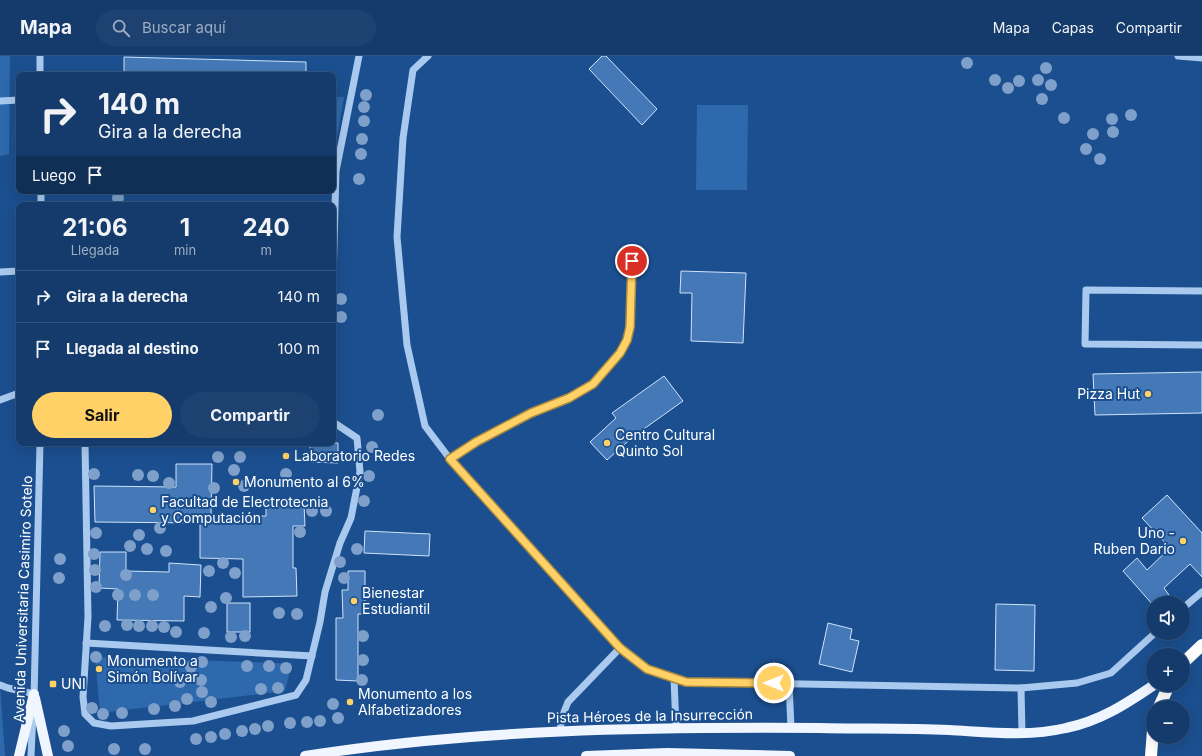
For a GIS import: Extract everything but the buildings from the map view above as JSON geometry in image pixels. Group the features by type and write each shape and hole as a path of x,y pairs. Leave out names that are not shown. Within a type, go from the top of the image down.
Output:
{"highway":[{"path":"1190,654 1202,641"},
{"path":"1190,656 1202,645"},
{"path":"1151,756 1152,744"}],"main road":[{"name":"Pista Héroes de la Insurrección","path":"304,756 377,747 560,731 676,728 791,728 919,729 1022,733 1064,729 1094,720 1126,705 1146,691"},
{"path":"19,756 34,694"},
{"path":"34,694 48,756"},
{"path":"586,756 667,753 790,756"}],"street":[{"path":"40,56 40,72"},
{"path":"336,171 359,56"},
{"path":"428,56 413,70 403,138 397,237 407,345 425,426 450,459 620,648 647,669 686,682 1021,688 1077,684 1111,673 1147,640"},
{"path":"1178,56 1202,58"},
{"path":"0,101 16,100"},
{"path":"450,459 476,442 531,413 569,398 593,384 620,353 627,340 630,327 632,261"},
{"path":"0,272 16,271"},
{"path":"1202,291 1086,290 1085,344 1202,345"},
{"path":"0,400 16,395"},
{"path":"85,446 88,617 83,697 85,714 94,723 112,726 193,721 296,695 306,680 320,622 324,592 340,543 351,518 360,472 357,438 336,424"},
{"name":"Avenida Universitaria Casimiro Sotelo","path":"31,756 34,694 40,446"},
{"path":"1190,602 1202,592"},
{"path":"86,643 312,656"},
{"path":"560,731 562,717 568,702 620,648"},
{"path":"674,678 676,728"},
{"path":"788,683 791,728"},
{"path":"0,685 34,694"},
{"path":"1021,688 1022,733"}],"shaded area":[{"path":"0,56 10,56 9,154 0,156"},
{"path":"336,97 344,97 336,142"},
{"path":"697,105 748,105 747,190 696,190"},
{"path":"95,657 292,663 285,691 100,713"},
{"path":"0,685 5,756 0,756"}],"place":[{"name":"Pizza Hut","path":"1148,394"},
{"name":"Centro Cultural Quinto Sol","path":"607,443"},
{"name":"Laboratorio Redes","path":"286,456"},
{"name":"Monumento al 6%","path":"236,482"},
{"name":"Facultad de Electrotecnia y Computación","path":"153,510"},
{"name":"Uno - Ruben Dario","path":"1183,541"},
{"name":"Bienestar Estudiantil","path":"354,601"},
{"name":"Monumento a Simón Bolívar","path":"99,669"},
{"name":"UNI","path":"53,684"},
{"name":"Monumento a los Alfabetizadores","path":"350,702"}],"route":[{"path":"632,261 630,327 627,340 620,353 593,384 569,398 531,413 476,442 450,459 620,648 647,669 686,682 774,683"}]}
